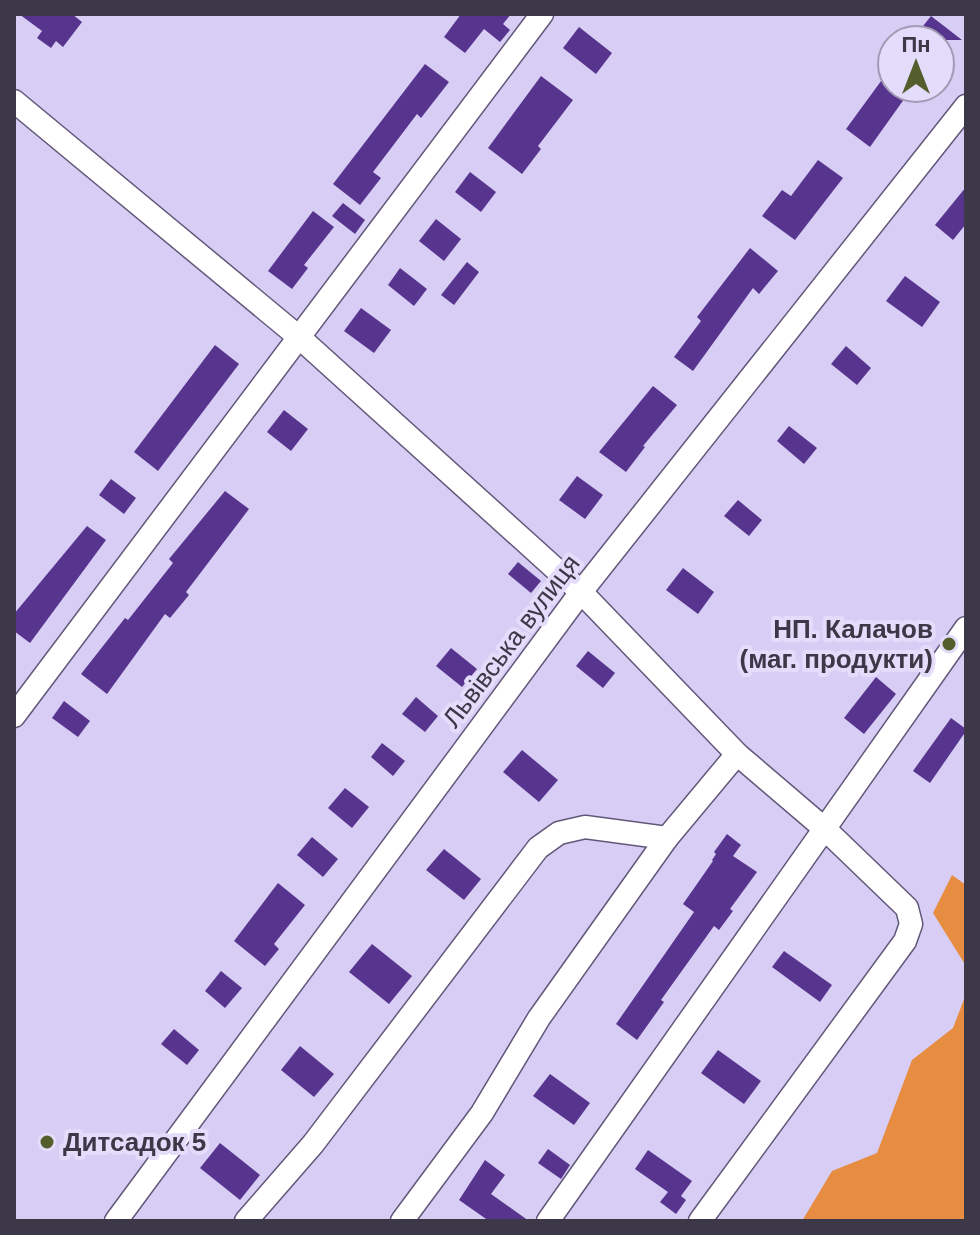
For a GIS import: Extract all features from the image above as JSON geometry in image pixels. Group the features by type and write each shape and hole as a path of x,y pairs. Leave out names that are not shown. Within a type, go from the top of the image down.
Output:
{"street":[{"path":"14,716 542,14"},
{"path":"14,101 300,338 581,592 737,754 826,830 907,908 911,924 905,941 700,1221"},
{"name":"Львівська вулиця","path":"116,1221 581,592 966,106"},
{"path":"548,1221 966,628"},
{"path":"402,1221 482,1113 539,1018 667,838 737,754"},
{"path":"246,1221 313,1144 538,848 559,833 585,827 667,838"}],"shaded area":[{"path":"952,875 966,885 966,966 933,913"},
{"path":"966,994 966,1221 802,1221 832,1171 877,1153 912,1060 953,1028"}],"building":[{"path":"19,14 72,14 82,22 63,47 56,41 51,48 37,38 42,31"},
{"path":"461,14 511,14 503,24 510,30 500,42 484,29 465,53 444,37"},
{"path":"931,16 941,24 925,24"},
{"path":"579,27 612,53 596,74 563,48"},
{"path":"425,64 449,82 421,118 417,114 373,172 381,178 360,205 333,184"},
{"path":"541,76 573,100 538,146 541,149 522,174 488,148"},
{"path":"876,88 876,104 901,104 870,147 846,129"},
{"path":"818,160 843,178 795,240 762,216 782,190 791,196"},
{"path":"470,172 496,192 481,212 455,192"},
{"path":"966,187 966,224 953,240 935,225"},
{"path":"343,203 365,220 355,234 332,216"},
{"path":"313,211 334,227 304,265 308,268 292,289 268,271"},
{"path":"436,219 461,239 444,261 419,241"},
{"path":"750,248 778,271 759,294 753,288 693,371 674,357 701,321 697,317"},
{"path":"467,262 479,272 454,305 441,295"},
{"path":"400,268 427,289 414,306 388,285"},
{"path":"905,276 940,302 922,327 886,301"},
{"path":"361,308 391,330 374,353 344,331"},
{"path":"215,345 239,364 158,471 134,452"},
{"path":"846,346 871,368 857,385 831,364"},
{"path":"653,386 677,405 626,472 599,452"},
{"path":"284,410 308,429 291,451 267,432"},
{"path":"789,426 817,448 804,464 777,441"},
{"path":"577,476 603,495 585,519 559,500"},
{"path":"111,479 136,498 124,514 99,495"},
{"path":"225,491 249,509 186,592 189,595 170,618 165,614 107,694 81,674 173,563 169,559"},
{"path":"738,500 762,520 749,536 724,516"},
{"path":"87,526 106,540 30,643 14,631 14,614"},
{"path":"518,562 541,581 531,593 508,574"},
{"path":"683,568 714,592 698,614 666,590"},
{"path":"451,648 477,669 462,687 436,666"},
{"path":"588,651 615,673 603,688 576,666"},
{"path":"876,677 896,694 864,734 844,718"},
{"path":"416,697 438,716 425,732 402,714"},
{"path":"64,701 90,721 78,737 52,718"},
{"path":"951,718 966,731 930,783 913,771"},
{"path":"382,743 405,761 393,776 371,757"},
{"path":"522,750 558,780 539,802 503,772"},
{"path":"345,788 369,807 352,828 328,808"},
{"path":"727,834 741,845 733,856 757,872 719,930 714,926 661,1000 664,1002 637,1040 616,1024 694,912 683,904 713,861 714,852"},
{"path":"312,837 338,859 323,877 297,855"},
{"path":"444,849 481,879 464,900 426,870"},
{"path":"278,883 305,905 274,944 279,949 265,966 234,941"},
{"path":"372,944 412,976 389,1004 349,972"},
{"path":"784,951 832,985 820,1002 772,967"},
{"path":"221,971 242,988 225,1008 205,991"},
{"path":"174,1029 199,1050 187,1065 161,1044"},
{"path":"300,1046 334,1074 314,1097 281,1070"},
{"path":"718,1050 761,1081 744,1104 701,1073"},
{"path":"550,1074 590,1103 574,1125 533,1096"},
{"path":"220,1143 260,1175 240,1200 200,1168"},
{"path":"548,1149 570,1165 561,1179 538,1163"},
{"path":"648,1150 692,1181 681,1196 686,1200 676,1214 660,1202 668,1192 635,1169"},
{"path":"485,1160 505,1175 491,1194 529,1221 489,1221 459,1200"}],"place":[{"name":"НП. Калачов (маг. продукти)","path":"949,644"},
{"name":"Дитсадок 5","path":"47,1142"}]}
